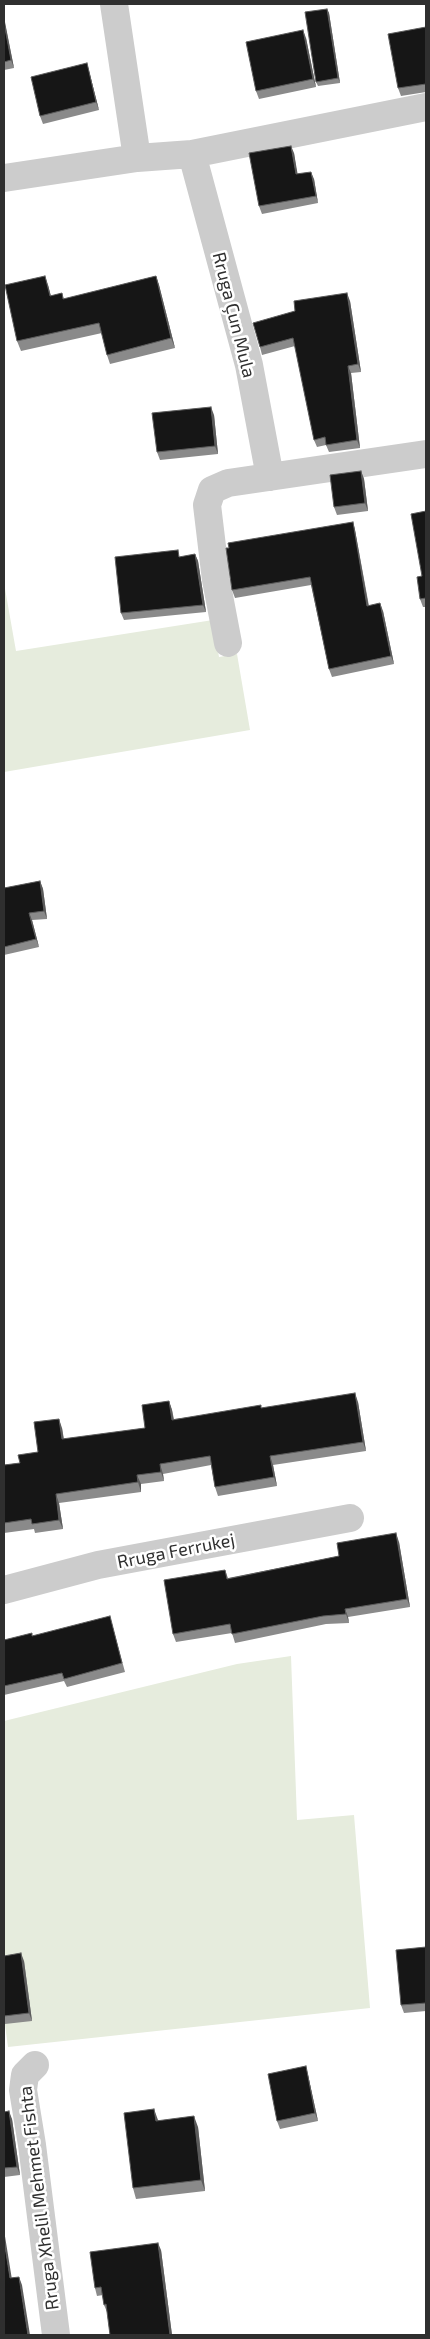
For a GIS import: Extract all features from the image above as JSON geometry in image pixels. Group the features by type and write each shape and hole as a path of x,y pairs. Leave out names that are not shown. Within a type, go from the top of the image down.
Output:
{"street":[{"path":"114,4 137,158"},
{"path":"4,178 137,158 192,154 426,107"},
{"name":"Rruga Çun Mula","path":"192,154 249,365 270,477"},
{"path":"228,643 216,580 207,504 212,490 228,483 426,454"},
{"name":"Rruga Ferrukej","path":"4,1590 98,1566 350,1518"},
{"name":"Rruga Xhelil Mehmet Fishta","path":"35,2065 25,2075 23,2090 32,2145 56,2335"}],"green space":[{"path":"4,583 16,651 213,620 219,657 237,654 250,730 4,772"},
{"path":"291,1656 297,1820 354,1815 370,2008 8,2047 4,2017 4,1721 237,1664"}],"building":[{"path":"327,9 338,78 316,82 305,12"},
{"path":"4,23 11,60 4,62"},
{"path":"426,27 426,84 398,88 388,34"},
{"path":"303,30 313,79 256,91 246,42"},
{"path":"87,63 96,102 40,116 31,77"},
{"path":"291,146 296,174 311,172 316,196 259,206 249,153"},
{"path":"45,276 50,296 62,293 63,299 156,276 171,338 107,355 99,323 17,341 5,285"},
{"path":"347,293 358,364 348,366 357,440 326,445 325,437 314,440 293,338 260,347 253,323 295,311 294,301"},
{"path":"211,407 215,446 157,452 152,413"},
{"path":"361,471 365,503 334,507 330,475"},
{"path":"426,511 426,598 420,599 417,577 422,576 411,514"},
{"path":"353,522 367,606 380,603 391,656 329,669 310,577 232,590 226,548 229,548 228,543"},
{"path":"178,550 179,557 195,554 203,605 121,613 115,557"},
{"path":"40,881 44,911 29,913 36,939 4,947 4,888"},
{"path":"355,1393 363,1442 270,1456 274,1477 215,1487 210,1456 160,1464 161,1472 137,1475 138,1482 56,1494 59,1520 32,1524 31,1519 4,1523 4,1465 20,1463 18,1455 38,1452 34,1422 59,1419 62,1439 145,1428 142,1405 169,1401 172,1420 261,1405 261,1408"},
{"path":"396,1533 407,1599 345,1609 346,1614 323,1616 232,1634 230,1624 173,1634 164,1580 225,1570 227,1579 339,1556 337,1543"},
{"path":"110,1616 122,1663 64,1679 62,1673 4,1686 4,1640 32,1633 32,1636"},
{"path":"426,1947 426,2003 401,2005 396,1950"},
{"path":"21,1953 29,2013 4,2016 4,1956"},
{"path":"306,2066 315,2113 277,2121 268,2074"},
{"path":"154,2109 156,2121 194,2116 201,2180 133,2188 124,2113"},
{"path":"9,2111 17,2167 4,2168 4,2112"},
{"path":"4,2240 10,2278 19,2277 28,2335 4,2335"},
{"path":"158,2243 170,2335 110,2335 106,2304 104,2305 101,2287 95,2288 90,2252"}]}
